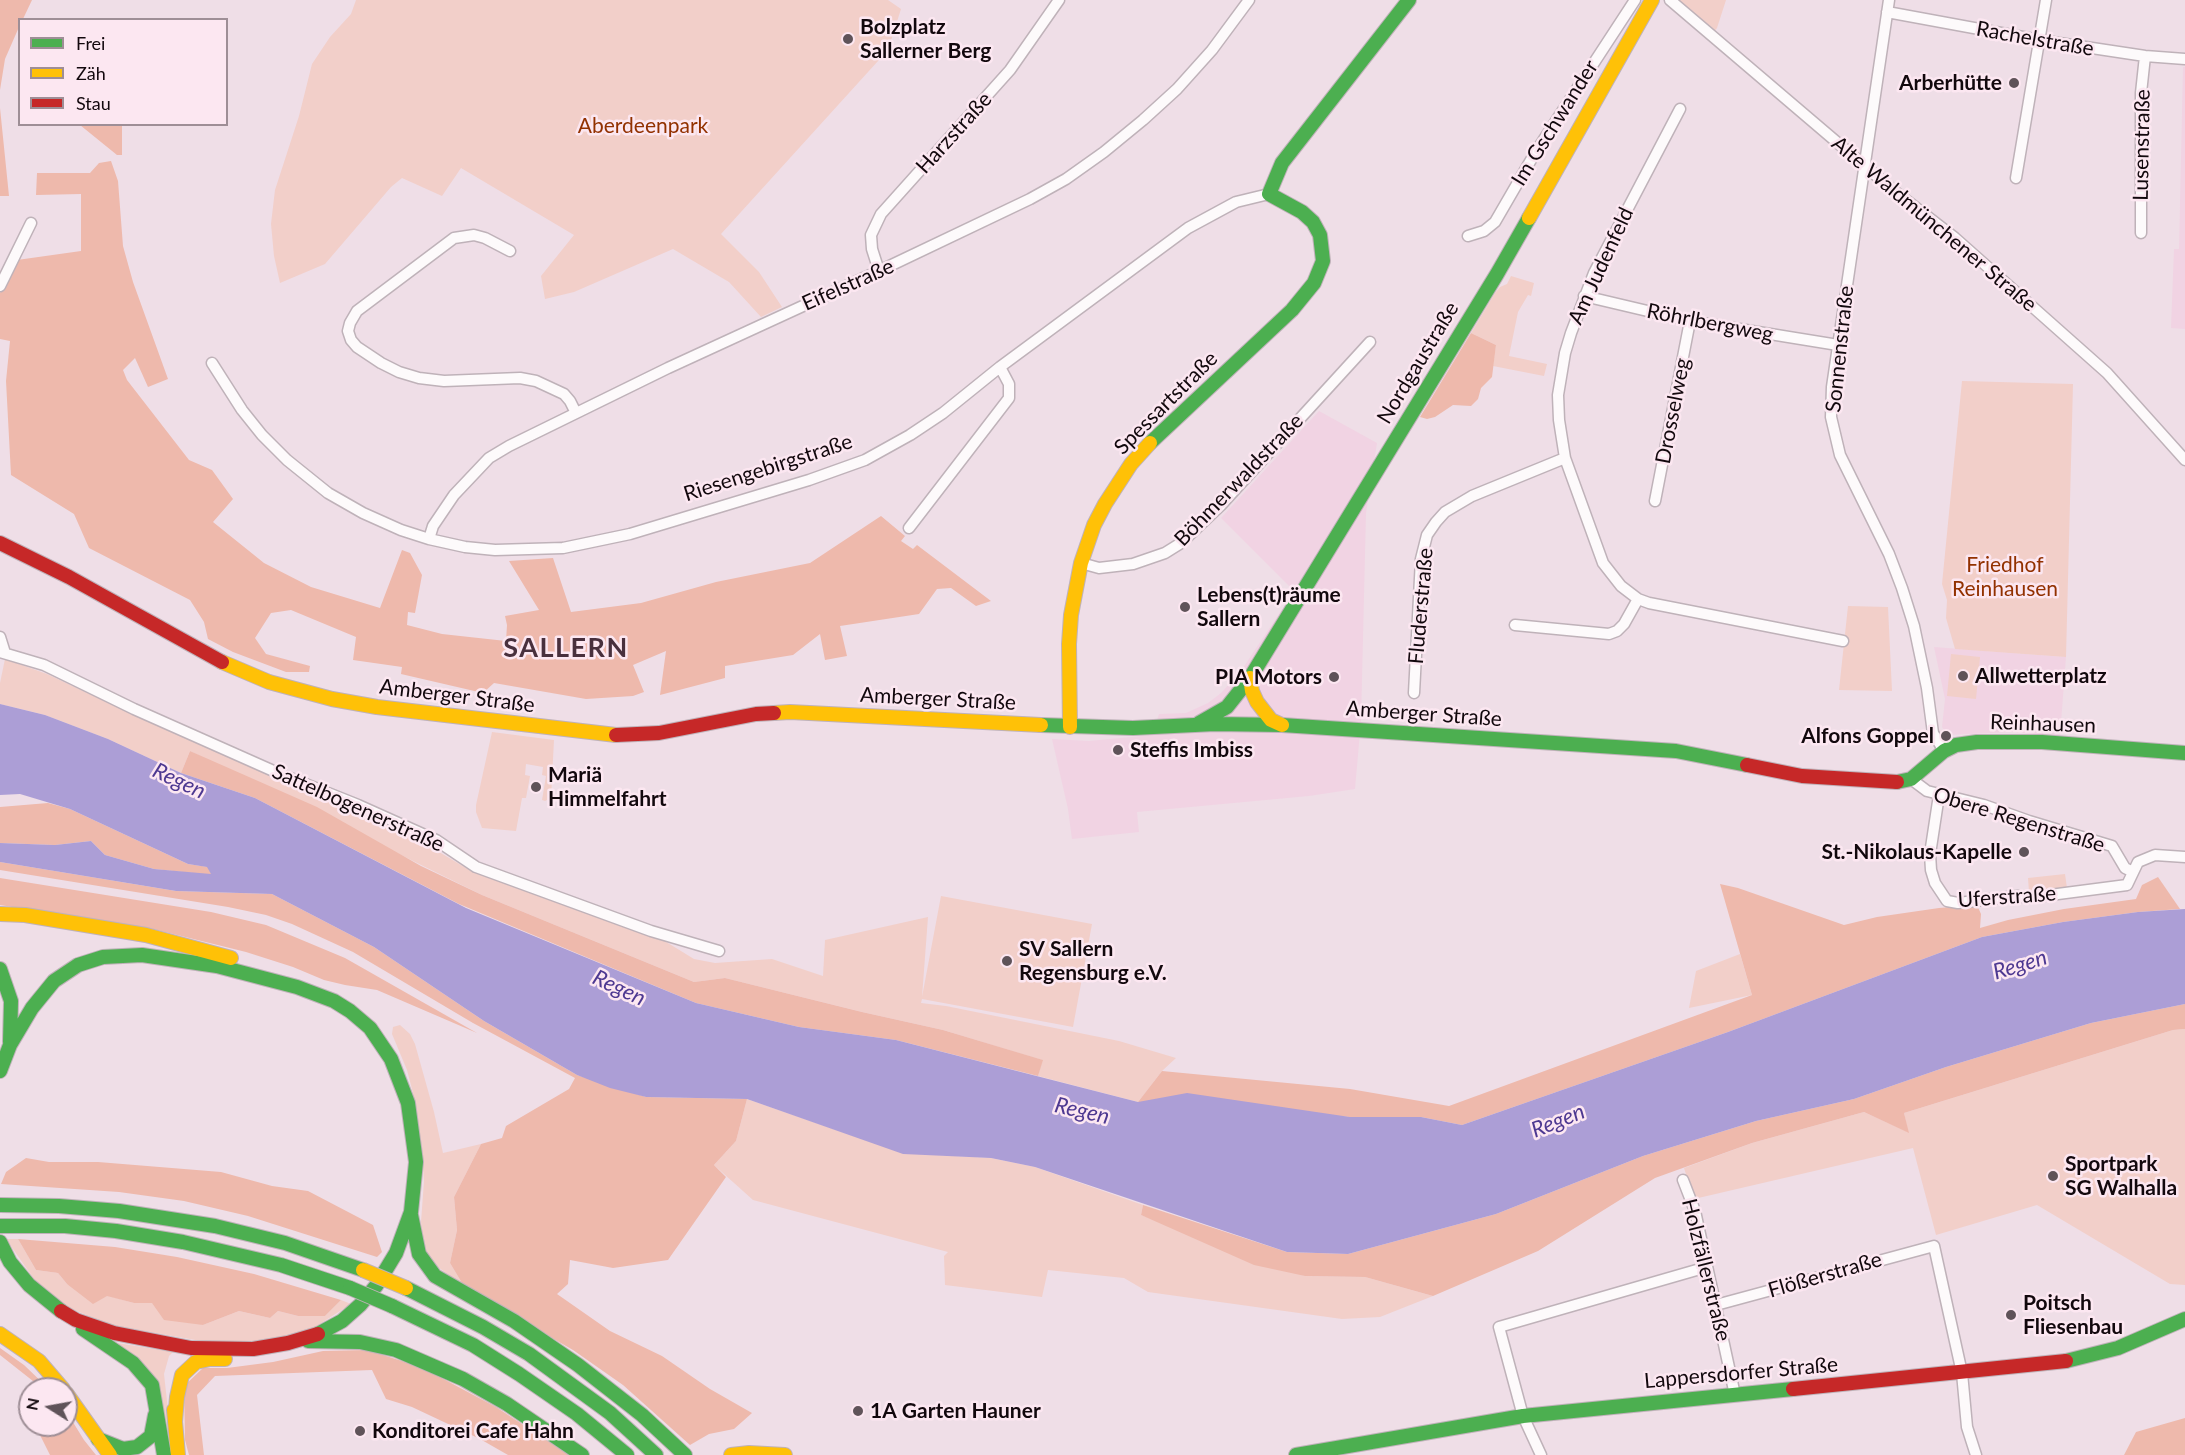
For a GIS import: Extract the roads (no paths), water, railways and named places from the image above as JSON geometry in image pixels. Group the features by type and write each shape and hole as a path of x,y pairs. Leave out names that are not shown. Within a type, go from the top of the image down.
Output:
{"main road":[{"path":"1269,194 1282,163 1409,0"},
{"name":"Nordgaustraße","path":"1194,725 1227,707 1250,678 1497,274 1652,0"},
{"name":"Spessartstraße","path":"1070,727 1070,634 1075,588 1094,525 1105,504 1131,464 1157,436 1292,310 1309,291 1319,274 1323,261 1323,249 1313,222 1292,205 1269,194"},
{"name":"Amberger Straße","path":"0,543 69,576 238,669 285,687 377,707 612,735 659,733 756,714 790,712 1070,727 1282,725 1676,751 1802,777 1892,783 1911,778"},
{"path":"1250,678 1257,702 1271,720 1282,725"},
{"name":"Reinhausen","path":"1911,778 1944,751 1966,743 2015,741 2185,753"},
{"path":"0,914 36,917 146,935 224,956 334,1001 370,1028 391,1059 408,1103 416,1162 411,1212 389,1266 360,1305 342,1321 322,1333 302,1340 253,1348 191,1348 114,1333 76,1320 59,1310 29,1285 10,1262 0,1242"},
{"path":"0,1071 10,1045 43,994 71,968 91,959 142,955 172,958 217,966 297,987"},
{"path":"0,969 11,1001 10,1045"},
{"path":"0,1002 0,1012"},
{"path":"5,1205 119,1211 215,1226 285,1243 363,1270 406,1288 483,1327 529,1354 610,1413 656,1455"},
{"path":"411,1212 419,1254 435,1276 514,1321 578,1365 620,1396 685,1455"},
{"path":"0,1226 85,1228 183,1242 281,1265 350,1288 473,1345 577,1414 625,1453"},
{"path":"0,1273 29,1285"},
{"name":"Lappersdorfer Straße","path":"1296,1455 1523,1416 2070,1361 2118,1348 2185,1319"},
{"path":"76,1320 92,1336 118,1352 143,1373 152,1385 164,1455"},
{"path":"0,1334 39,1362 52,1377"},
{"path":"302,1340 360,1342 378,1345 424,1361 507,1404 582,1455"},
{"path":"175,1422 182,1375 196,1362 210,1359 263,1359 339,1342"},
{"path":"178,1455 172,1375 176,1365 191,1348"},
{"path":"98,1439 113,1447 123,1449 136,1448 144,1443 151,1436 154,1425 155,1397"},
{"path":"78,1410 110,1455"},
{"path":"731,1455 749,1453 785,1455"}],"street":[{"name":"Harzstraße","path":"879,271 872,249 871,235 881,214 1010,70 1059,0"},
{"name":"Eifelstraße","path":"429,539 433,526 454,495 489,458 538,430 776,317 879,271 1030,199 1066,179 1104,152 1177,89 1212,50 1249,0"},
{"name":"Im Gschwander","path":"1468,236 1484,231 1495,222 1535,153 1635,0"},
{"name":"Alte Waldmünchener Straße","path":"1670,0 1864,166 1955,238 2099,366 2124,390 2185,460"},
{"name":"Sonnenstraße","path":"1889,0 1830,401 1836,442 1902,588 1916,636 1927,688 1933,733 1944,751"},
{"path":"2016,178 2046,0"},
{"name":"Rachelstraße","path":"1887,12 2039,40 2145,56 2185,59"},
{"name":"Lusenstraße","path":"2141,233 2141,93 2145,56"},
{"name":"Am Judenfeld","path":"1680,109 1584,296 1565,353 1558,410 1565,458 1603,563 1621,586 1638,598 1650,603 1843,641"},
{"name":"Riesengebirgstraße","path":"212,363 242,410 262,435 308,478 328,493 382,523 429,539 465,547 531,550 575,546 630,534 809,480 865,460 918,430 1188,228 1236,202 1269,194"},
{"path":"0,286 31,223"},
{"path":"510,251 474,235 454,238 357,311 348,331 351,340 357,347 381,363 419,378 444,381 520,378 536,381 564,394 576,413"},
{"name":"Röhrlbergweg","path":"1584,296 1690,321 1838,345"},
{"name":"Drosselweg","path":"1655,501 1690,321"},
{"name":"Böhmerwaldstraße","path":"1081,563 1100,568 1133,564 1165,553 1181,543 1221,505 1370,342"},
{"path":"909,528 1008,398 1009,384 1000,367"},
{"name":"Fluderstraße","path":"1414,693 1421,559 1427,535 1445,512 1472,496 1565,458"},
{"path":"1515,625 1609,634 1617,631 1624,624 1638,598"},
{"path":"0,638 3,653"},
{"name":"Sattelbogenerstraße","path":"3,653 44,664 134,709 278,774 358,805 436,840 476,867 651,931 719,951"},
{"name":"Obere Regenstraße","path":"1911,778 1927,792 1984,805 2112,846 2125,868 2133,872"},
{"name":"Uferstraße","path":"1938,795 1931,846 1931,870 1935,883 1947,901 1958,903 2018,896 2027,898 2127,885 2133,872"},
{"path":"2133,872 2138,862 2155,855 2185,857"},
{"name":"Holzfällerstraße","path":"1683,1180 1695,1211 1735,1395"},
{"name":"Flößerstraße","path":"1716,1305 1934,1246 1962,1373"},
{"path":"1541,1455 1523,1416 1499,1327 1707,1267"},
{"path":"1962,1373 1967,1426 1976,1455"}],"water":[{"name":"Regen","path":"0,704 45,715 108,739 181,773 255,798 466,908 696,1003 799,1027 896,1040 1138,1102 1187,1093 1350,1117 1421,1117 1462,1125 1728,1032 1982,937 2063,922 2138,912 2185,909 2185,1004 2091,1023 1946,1067 1854,1099 1756,1121 1643,1156 1496,1214 1348,1254 1287,1252 1035,1167 991,1158 903,1154 747,1099 646,1097 610,1088 577,1075 484,1021 374,947 272,894 176,891 0,862 0,843 55,845 91,841 105,855 154,869 211,874 207,867 188,864 70,809 20,794 0,795"}],"place":[{"name":"Bolzplatz Sallerner Berg","path":"848,39"},
{"name":"Arberhütte","path":"2014,83"},
{"name":"Lebens(t)räume Sallern","path":"1185,607"},
{"name":"Allwetterplatz","path":"1963,676"},
{"name":"PIA Motors","path":"1334,677"},
{"name":"Alfons Goppel","path":"1946,736"},
{"name":"Steffis Imbiss","path":"1118,750"},
{"name":"Mariä Himmelfahrt","path":"536,787"},
{"name":"St.-Nikolaus-Kapelle","path":"2024,852"},
{"name":"SV Sallern Regensburg e.V.","path":"1007,961"},
{"name":"Sportpark SG Walhalla","path":"2053,1176"},
{"name":"Poitsch Fliesenbau","path":"2011,1315"},
{"name":"1A Garten Hauner","path":"858,1411"},
{"name":"Konditorei Cafe Hahn","path":"360,1431"}],"district":[{"name":"SALLERN","path":"566,648"}],"park label":[{"name":"Aberdeenpark","path":"643,126"},
{"name":"Friedhof Reinhausen","path":"2005,577"}]}
